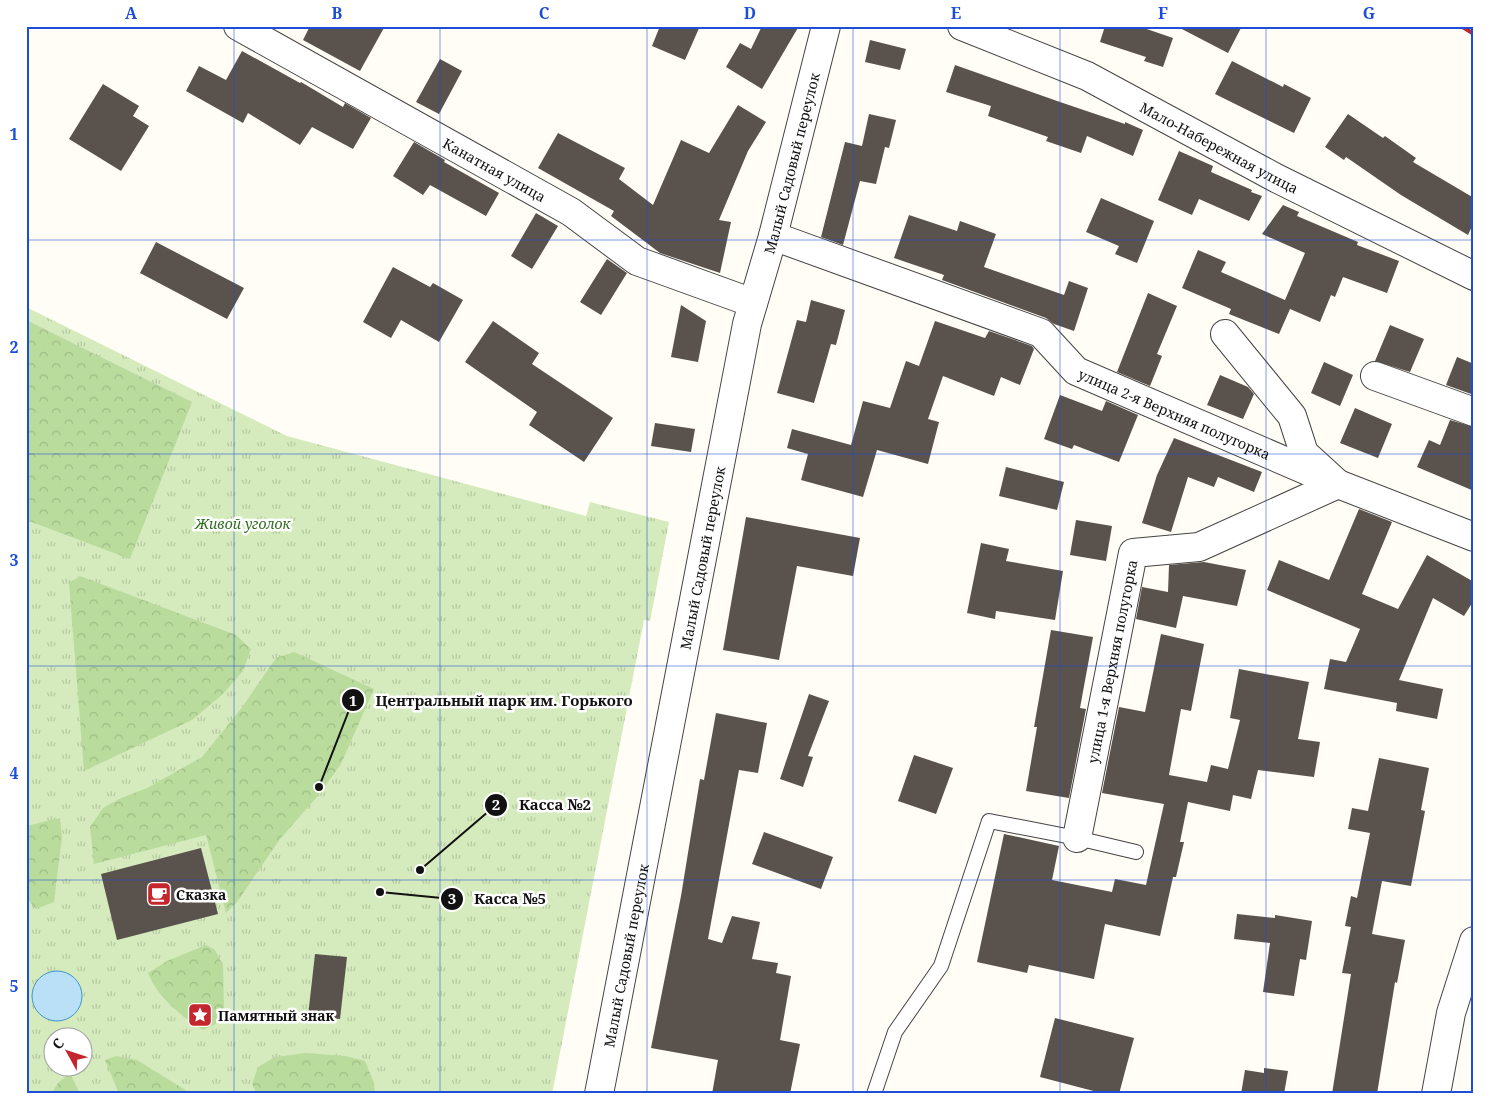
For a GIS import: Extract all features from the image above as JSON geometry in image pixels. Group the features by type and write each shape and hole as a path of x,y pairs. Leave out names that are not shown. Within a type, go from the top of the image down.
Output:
{"street":[{"name":"Канатная улица","path":"238,26 571,212 637,261 753,303"},
{"name":"Малый Садовый переулок","path":"599,1094 747,324 774,236 826,26"},
{"name":"Мало-Набережная улица","path":"962,26 1087,76 1276,178 1474,276"},
{"name":"улица 2-я Верхняя полугорка","path":"774,236 1041,333 1076,371 1338,484 1474,537"},
{"path":"1224,334 1292,416 1304,453 1338,484"},
{"path":"1375,376 1474,412"},
{"name":"улица 1-я Верхняя полугорка","path":"1077,838 1133,553 1199,547 1338,484"},
{"path":"1436,1094 1451,1013 1474,942"}],"lane":[{"path":"874,1094 895,1032 940,966 989,821 1077,838 1136,852"}],"green space":[{"name":"Живой уголок","path":"26,307 287,436 586,516 590,502 669,522 650,621 644,620 552,1094 26,1094"},
{"path":"26,320 192,402 130,559 26,520"},
{"path":"80,576 236,635 251,649 243,671 223,694 192,720 84,771 69,583"},
{"path":"294,652 374,689 341,764 317,797 280,839 237,902 226,913 206,835 94,864 90,827 103,808 119,799 147,788 202,757 240,710 276,658"},
{"path":"60,818 62,837 54,902 36,909 26,897 26,826"},
{"path":"206,945 215,950 223,965 224,1007 216,1024 203,1030 171,1006 152,982 148,973 167,961"},
{"path":"306,1053 345,1056 365,1061 374,1083 375,1094 257,1094 252,1084 258,1067 275,1057"},
{"path":"116,1056 137,1060 192,1094 119,1094 105,1060"},
{"path":"64,1078 72,1078 80,1094 51,1094 58,1083"}],"water":[{"path":"52,971 62,971 75,978 82,991 82,1001 75,1014 62,1021 52,1021 43,1017 36,1010 32,1001 32,991 36,982 43,975"}],"building":[{"path":"310,26 385,26 360,71 303,40"},
{"path":"660,26 700,26 685,60 652,46"},
{"path":"762,26 799,26 762,89 726,67 740,43 751,49"},
{"path":"1105,26 1138,26 1173,38 1163,67 1144,61 1146,57 1100,42"},
{"path":"1176,26 1242,26 1228,53"},
{"path":"870,40 906,49 900,70 865,62"},
{"path":"242,51 343,107 345,103 371,118 353,149 312,127 300,145 248,113 243,123 186,91 199,66 226,80"},
{"path":"440,59 462,71 439,114 416,102"},
{"path":"1232,61 1283,87 1284,84 1311,98 1294,133 1215,94"},
{"path":"955,65 1125,124 1125,122 1143,130 1133,156 1087,136 1081,153 1046,141 1048,137 988,116 991,106 946,92"},
{"path":"103,84 139,106 133,116 149,126 121,171 69,139"},
{"path":"738,105 766,122 748,151 719,220 731,222 720,273 660,253 611,216 614,211 538,168 558,133 625,168 619,179 653,205 681,140 709,153"},
{"path":"869,114 896,120 889,148 885,147 876,184 860,181 843,245 821,237 845,142 862,146"},
{"path":"1348,114 1383,138 1385,136 1416,158 1413,162 1474,198 1474,222 1468,235 1401,195 1346,157 1344,160 1325,147"},
{"path":"414,142 445,160 444,162 499,193 486,216 430,185 423,195 393,176"},
{"path":"1179,151 1213,166 1211,172 1262,196 1249,221 1199,199 1192,215 1158,200"},
{"path":"1101,198 1154,221 1137,263 1115,254 1119,246 1086,232"},
{"path":"1283,205 1299,212 1297,216 1358,242 1357,245 1399,261 1387,293 1343,277 1335,297 1331,295 1320,322 1290,309 1279,334 1229,314 1231,309 1182,288 1198,250 1226,262 1221,272 1285,300 1305,253 1262,234"},
{"path":"536,213 558,226 532,269 511,256"},
{"path":"909,215 957,231 960,221 996,234 984,267 1064,295 1069,281 1088,288 1074,331 1054,324 1046,318 942,280 944,275 894,258"},
{"path":"156,242 244,288 227,319 140,273"},
{"path":"607,259 627,273 601,315 580,302"},
{"path":"393,267 430,287 433,283 463,300 439,342 401,320 391,338 363,322"},
{"path":"1148,293 1177,306 1157,354 1162,356 1150,386 1117,372"},
{"path":"811,300 845,310 836,345 831,344 814,403 777,393 797,320 806,322"},
{"path":"681,305 706,321 698,362 671,357"},
{"path":"493,321 539,353 532,364 613,418 584,462 529,425 537,412 465,362"},
{"path":"935,321 985,338 989,331 1032,346 1034,349 1020,385 1001,377 994,396 943,376 928,419 939,422 928,464 877,450 863,497 801,480 808,454 787,448 792,429 851,445 863,401 890,408 906,361 919,366"},
{"path":"1390,325 1424,339 1410,372 1375,361"},
{"path":"1457,357 1474,364 1474,395 1446,385"},
{"path":"1324,362 1353,375 1340,406 1311,393"},
{"path":"1220,375 1248,387 1254,394 1243,419 1207,405"},
{"path":"1060,395 1102,411 1106,401 1138,415 1119,462 1074,445 1072,449 1044,439"},
{"path":"1355,408 1392,424 1378,458 1340,443"},
{"path":"1450,420 1474,427 1474,491 1417,467 1429,440 1440,445"},
{"path":"655,423 695,429 691,452 651,446"},
{"path":"1174,438 1262,472 1254,492 1218,477 1214,487 1188,477 1171,532 1142,523 1157,475"},
{"path":"1006,467 1064,482 1057,510 999,496"},
{"path":"1359,509 1392,522 1362,594 1398,609 1427,555 1474,582 1474,600 1464,616 1433,598 1399,680 1443,689 1437,719 1396,711 1397,703 1324,689 1330,659 1346,662 1360,629 1267,590 1279,560 1329,580"},
{"path":"746,517 860,538 853,576 797,566 779,660 723,650"},
{"path":"1076,520 1112,526 1106,561 1070,555"},
{"path":"981,543 1009,549 1006,561 1063,571 1055,620 996,611 995,619 967,613"},
{"path":"1204,562 1246,570 1237,606 1183,596 1176,628 1136,619 1142,587 1168,592 1169,565"},
{"path":"1051,630 1093,637 1080,708 1086,709 1069,798 1026,791 1037,727 1034,727"},
{"path":"1161,634 1204,644 1191,711 1181,709 1169,775 1207,782 1211,765 1228,769 1240,720 1230,718 1239,669 1309,682 1298,739 1320,742 1314,777 1258,770 1251,799 1233,795 1230,811 1188,802 1180,842 1184,842 1176,877 1173,877 1160,936 1105,924 1094,979 1029,965 1027,973 977,962 1004,834 1059,846 1052,880 1112,892 1115,879 1146,885 1164,804 1102,793 1119,707 1145,712"},
{"path":"809,694 829,701 808,756 813,757 803,787 780,779"},
{"path":"716,713 767,723 758,773 739,770 708,939 722,943 732,916 760,922 752,959 778,963 776,973 791,976 780,1040 800,1044 790,1094 712,1094 718,1060 651,1048 681,896 700,779 704,780"},
{"path":"914,755 953,768 936,814 898,801"},
{"path":"1379,758 1429,768 1421,810 1425,811 1411,886 1382,881 1372,934 1405,940 1397,983 1395,982 1377,1094 1332,1094 1351,974 1342,973 1351,927 1345,926 1351,896 1357,898 1370,833 1348,829 1352,808 1368,811"},
{"path":"764,832 833,857 821,889 752,864"},
{"name":"Сказка","path":"201,848 218,914 117,940 101,874"},
{"path":"1237,914 1275,918 1275,915 1312,921 1306,960 1300,959 1294,996 1263,992 1270,943 1234,939"},
{"path":"315,954 347,957 340,1019 308,1016"},
{"path":"1055,1018 1134,1038 1119,1094 1105,1094 1040,1077"},
{"path":"1264,1068 1288,1071 1284,1094 1241,1094 1245,1070 1264,1073"}],"railway":[{"path":"1461,26 1474,34"}],"place":[{"name":"Центральный парк им. Горького","path":"319,787"},
{"name":"Касса №2","path":"420,870"},
{"name":"Касса №5","path":"380,892"},
{"name":"Сказка","path":"159,894"},
{"name":"Памятный знак","path":"200,1015"}]}
